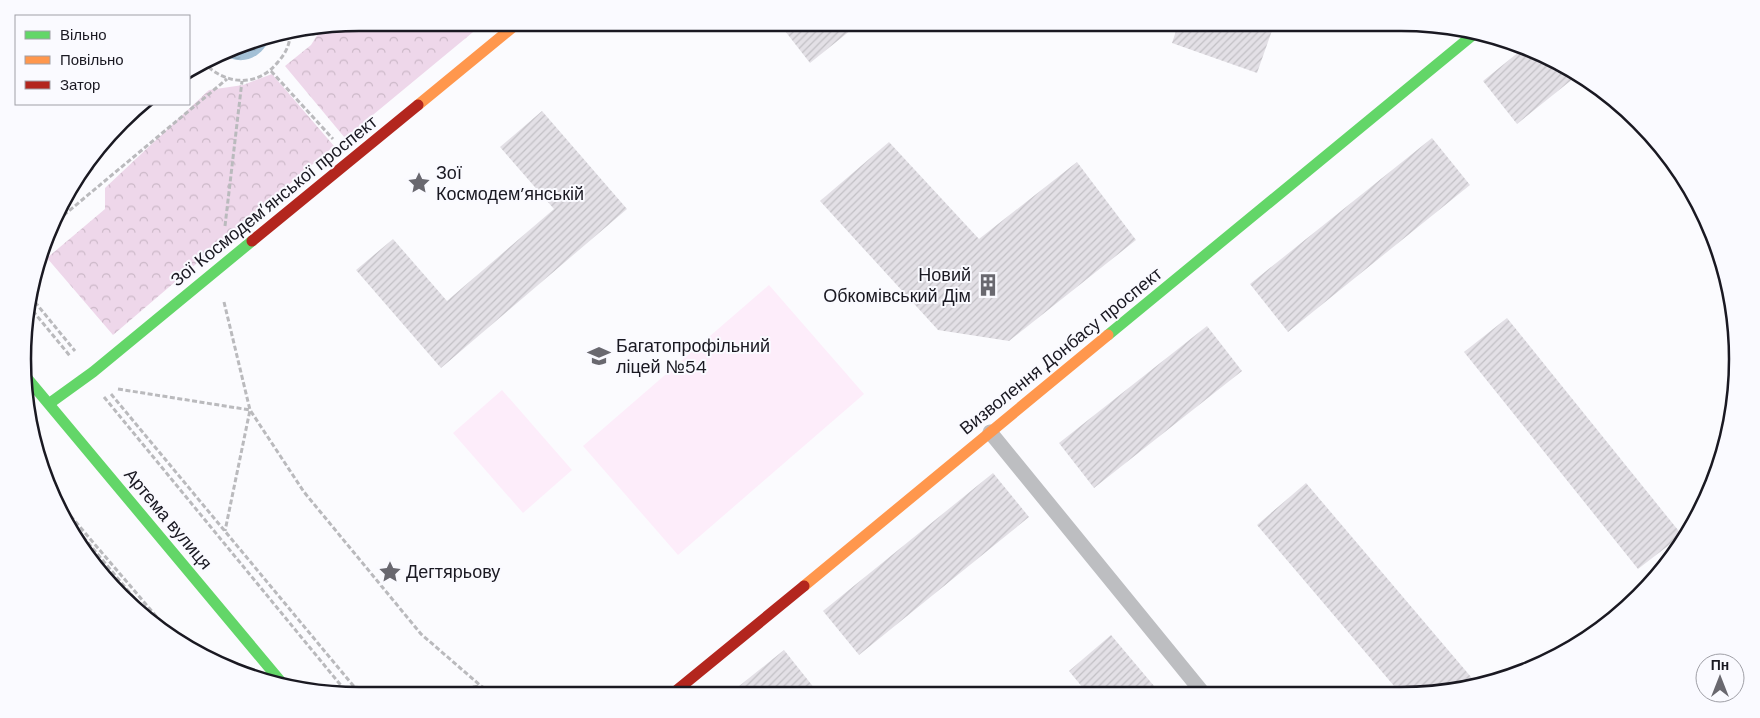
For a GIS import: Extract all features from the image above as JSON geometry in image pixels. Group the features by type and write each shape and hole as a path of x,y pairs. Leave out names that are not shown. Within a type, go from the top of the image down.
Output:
{"street":[{"name":"Зої Космодем’янської проспект","path":"50,403 90,374 508,31"},
{"name":"Визволення Донбасу проспект","path":"681,687 1468,39"},
{"name":"Артема вулиця","path":"32,383 277,676"}],"lane":[{"path":"990,432 1198,687"}],"path":[{"path":"209,68 227,79 242,81 256,79 271,71 285,54 289,39"},
{"path":"271,71 352,159"},
{"path":"65,214 227,79"},
{"path":"224,229 242,81"},
{"path":"220,268 221,290 250,410 304,492 368,571 421,634 481,686"},
{"path":"36,304 90,374 342,686"},
{"path":"35,312 90,374 105,387 354,687"},
{"path":"105,387 250,410"},
{"path":"225,531 250,410"},
{"path":"72,518 157,617"},
{"path":"85,539 132,595"},
{"path":"474,687 481,686"}],"shaded area":[{"path":"769,285 864,394 678,555 583,446"},
{"path":"502,390 572,470 523,513 453,433"}],"green space":[{"path":"474,31 345,138 285,66 311,45 318,34 338,32"},
{"path":"272,74 334,146 113,335 48,257 105,209 105,188 209,90 243,85"}],"water":[{"path":"266,45 256,55 243,60 230,58"}],"building":[{"path":"785,31 850,31 810,63"},
{"path":"1176,31 1272,31 1257,73 1172,43"},
{"path":"1518,53 1546,65 1572,79 1517,124 1483,81"},
{"path":"542,111 627,209 441,368 356,270 393,239 447,301 554,209 500,147"},
{"path":"1432,138 1470,185 1288,332 1250,284"},
{"name":"Новий Обкомівський Дім","path":"889,142 979,239 1077,162 1136,240 1009,341 938,330 820,201"},
{"path":"1507,318 1680,532 1674,541 1638,569 1464,352"},
{"path":"1207,326 1242,371 1094,488 1059,443"},
{"path":"993,473 1029,517 859,655 823,611"},
{"path":"1306,483 1472,679 1444,684 1395,687 1257,525"},
{"path":"1111,635 1155,687 1082,687 1069,671"},
{"path":"784,650 813,687 738,687"}],"traffic: fast":[{"path":"1108,335 1468,39"},
{"path":"50,403 93,372 252,241"},
{"path":"32,384 277,676"}],"traffic: slow":[{"path":"418,105 508,31"},
{"path":"804,586 1108,335"}],"traffic: jam":[{"path":"252,241 418,105"},
{"path":"681,687 804,586"}],"place":[{"name":"Зої Космодем’янській","path":"419,183"},
{"name":"Новий Обкомівський Дім","path":"988,285"},
{"name":"Багатопрофільний ліцей №54","path":"599,356"},
{"name":"Дегтярьову","path":"390,572"}]}
